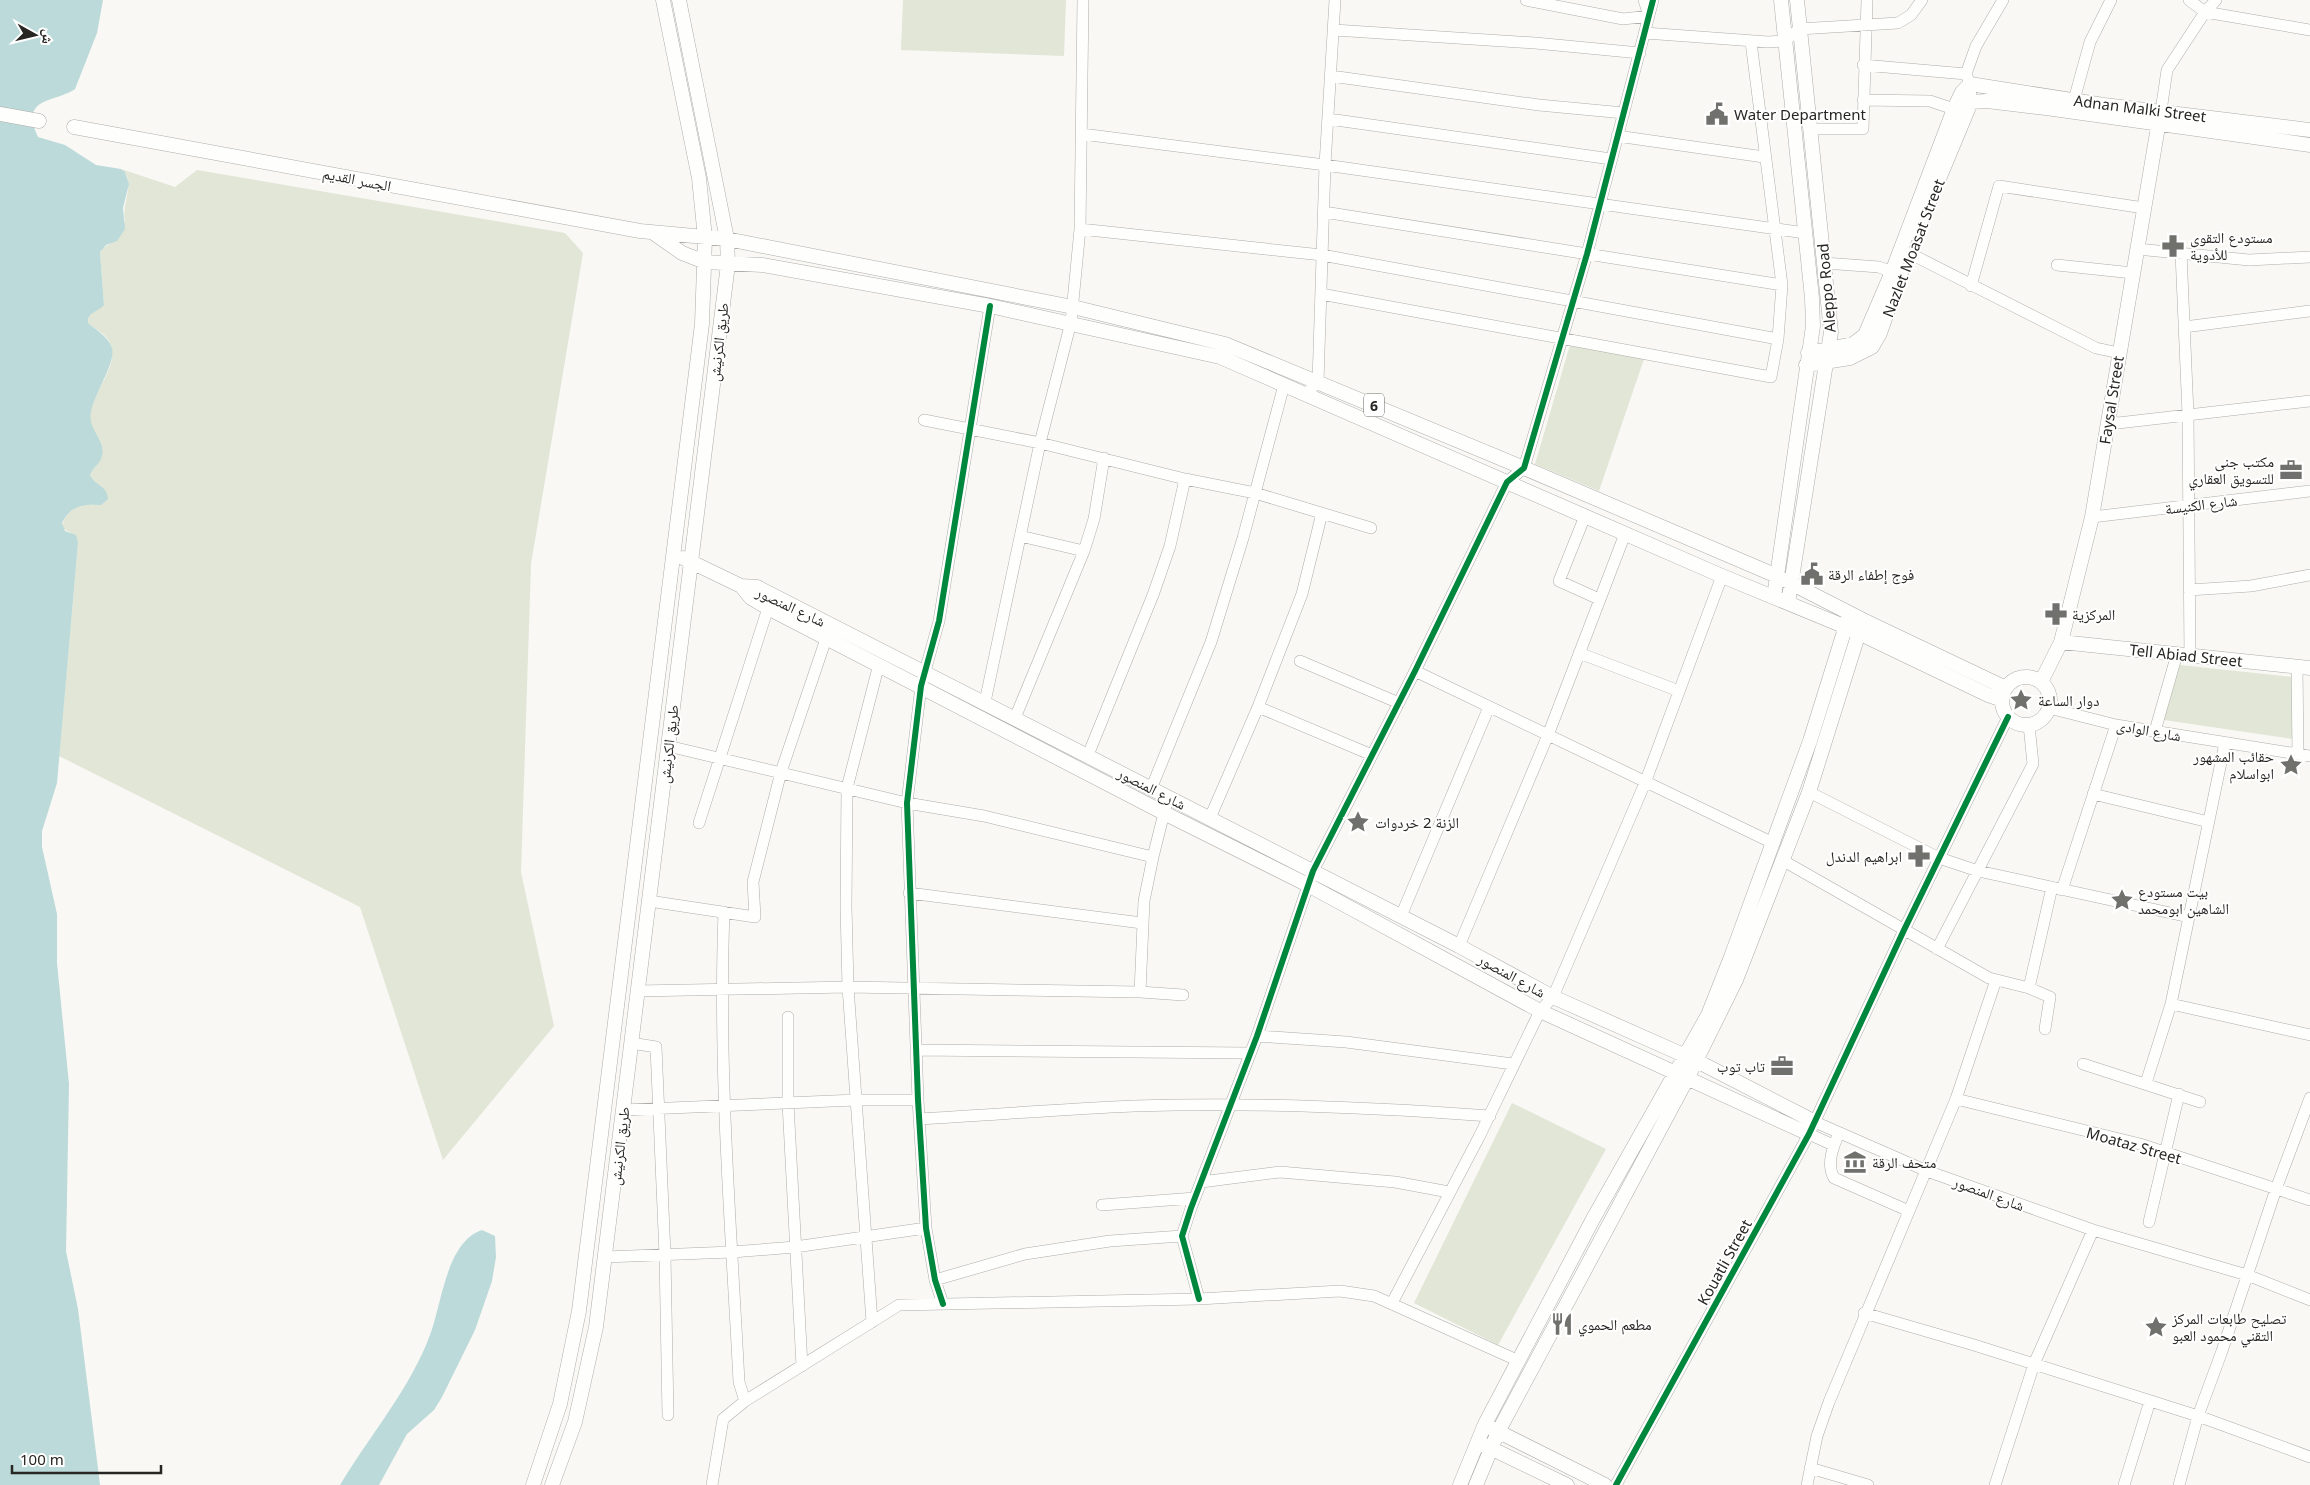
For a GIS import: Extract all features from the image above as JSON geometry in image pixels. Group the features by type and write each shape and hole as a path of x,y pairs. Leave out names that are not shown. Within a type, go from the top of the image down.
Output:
{"main road":[{"name":"طريق الكرنيش","path":"533,1485 560,1404 579,1312 675,555 702,324 705,238 699,178 663,0"},
{"name":"طريق الكرنيش","path":"552,1485 575,1422 596,1327 728,264 727,239 679,0"},
{"name":"Aleppo Road","path":"1774,597 1813,326 1812,298 1781,0"},
{"name":"Aleppo Road","path":"1788,603 1793,583 1828,356 1831,322 1797,0"},
{"name":"Adnan Malki Street","path":"1968,79 2310,145"},
{"name":"Nazlet Moasat Street","path":"1828,356 1853,344 1865,335 1892,272 1954,108 1968,79"},
{"name":"Adnan Malki Street","path":"1971,102 1987,101 2310,130"},
{"name":"Nazlet Moasat Street","path":"1807,359 1828,356 1850,358 1872,347 1880,333 1908,253 1971,102"},
{"path":"0,114 39,121"},
{"name":"Faysal Street","path":"2040,682 2061,642 2092,517 2160,117"},
{"name":"الجسر القديم","path":"74,128 655,234 705,238"},
{"path":"655,234 682,254 705,262"},
{"name":"6","path":"705,238 727,239 1073,308 1225,344 1524,468 1793,583 1850,613 1856,627"},
{"name":"6","path":"705,262 762,265 990,306 1071,322 1220,357 1722,576 1788,603 1856,627 1988,695 2004,694"},
{"path":"684,472 702,477"},
{"name":"شارع المنصور","path":"675,555 691,560 741,586 751,598 768,608 829,631 926,672 1460,946 1553,997 1690,1058 1812,1128"},
{"name":"شارع المنصور","path":"741,586 757,587 879,664 1164,813 1308,885 1540,1011 1682,1074 1812,1128"},
{"path":"1690,1058 1736,980 1809,792 1856,627"},
{"path":"1476,1485 1498,1432 1690,1058 1708,1015 1810,741 1856,627"},
{"name":"Tell Abiad Street","path":"2061,642 2304,667"},
{"path":"2022,678 2032,678 2040,682 2047,689 2050,699 2049,708 2045,716 2038,722 2029,725 2014,723 2008,717 2004,694 2013,681 2022,678"},
{"path":"1460,1485 1485,1424 1592,1219 1682,1074"},
{"path":"1485,1424 1605,1485"},
{"path":"1477,1442 1567,1485"}],"street":[{"path":"985,702 1040,443 1073,308 1080,229 1083,0"},
{"path":"1306,394 1318,382 1325,165 1336,0"},
{"path":"1532,0 1623,19 1648,16"},
{"path":"1644,0 1648,16"},
{"path":"1199,1299 1182,1236 1195,1198 1257,1036 1313,871 1415,671 1507,482 1524,468 1587,254 1598,205 1653,0"},
{"path":"1810,129 1863,129 1867,0"},
{"path":"1645,33 1752,42 1785,41 1800,30 1898,23 1911,15 1922,0"},
{"name":"Nazlet Moasat Street","path":"1971,102 1968,79 1976,46 2003,0"},
{"path":"2074,100 2090,42 2111,0"},
{"path":"2188,0 2205,12 2310,30"},
{"path":"2160,117 2167,70 2205,12 2216,0"},
{"path":"1334,30 1535,43 1640,54"},
{"path":"1321,294 1770,377 1778,339 1782,285 1764,157 1752,42"},
{"path":"1864,65 1968,79"},
{"path":"1331,76 1539,105 1624,113"},
{"path":"1863,100 1930,101 1954,108"},
{"path":"1328,119 1611,159"},
{"path":"1082,134 1325,165 1805,233"},
{"path":"1617,136 1764,157"},
{"path":"1971,286 1999,186 2144,208"},
{"path":"1324,212 1782,285"},
{"path":"1080,229 1322,255 1778,339"},
{"path":"2137,249 2249,260 2310,257"},
{"path":"1908,253 2096,348 2119,353"},
{"path":"2155,731 2184,655 2189,590 2188,414 2181,253"},
{"path":"1824,263 1879,267 1892,272"},
{"path":"2058,264 2133,273"},
{"path":"943,1304 935,1280 926,1228 918,1100 906,802 921,686 940,621 990,306"},
{"path":"2184,327 2310,311"},
{"path":"1152,788 1211,642 1255,493 1284,385"},
{"path":"2108,421 2118,423 2310,402"},
{"path":"924,420 1040,443 1185,479 1255,493 1371,528"},
{"path":"1015,718 1084,550 1094,519 1104,458"},
{"path":"1088,755 1159,579 1170,546 1185,479"},
{"name":"شارع الكنيسة","path":"2092,517 2310,491"},
{"path":"1210,818 1258,707 1302,594 1322,513"},
{"path":"1585,516 1558,581 1599,599"},
{"path":"1460,946 1548,735 1625,534"},
{"path":"1020,536 1084,550"},
{"path":"2189,590 2251,586 2310,575"},
{"path":"1392,1303 1490,1116 1513,1064 1540,1011 1553,997 1645,782 1722,576"},
{"path":"699,823 768,608"},
{"path":"649,902 755,917 753,882 782,772 829,631"},
{"path":"1579,653 1679,691"},
{"path":"1300,661 1399,703"},
{"path":"872,1322 848,987 846,907 847,788 879,664"},
{"path":"2304,667 2304,755"},
{"path":"1415,671 1773,843"},
{"path":"1258,707 1372,755"},
{"path":"1402,916 1489,707"},
{"name":"شارع الوادى","path":"2049,708 2116,724 2304,755"},
{"name":"Kouatli Street","path":"1616,1485 1812,1128 1904,930 2008,717"},
{"path":"2029,988 2057,889 2094,794 2116,724"},
{"path":"1937,949 2034,764 2029,725"},
{"path":"2146,1083 2171,1004 2225,742"},
{"path":"668,746 906,802 984,816 1153,857"},
{"path":"1809,792 1939,858 1978,871 2189,916"},
{"path":"2094,794 2209,822"},
{"path":"1140,992 1142,923 1153,857 1168,797"},
{"path":"1782,860 1989,978 2029,988 2050,997 2045,1029"},
{"path":"909,893 1142,923"},
{"path":"724,912 721,990 725,1106 739,1382 745,1401"},
{"path":"1807,1485 1817,1436 1828,1402 1956,1099 1996,980"},
{"path":"638,991 848,987 1140,992 1183,996"},
{"path":"2171,1004 2310,1035"},
{"path":"788,1017 788,1103 802,1366"},
{"path":"1257,1036 1346,1042 1513,1064"},
{"path":"631,1043 656,1047 665,1255 668,1415"},
{"path":"916,1050 1250,1053"},
{"path":"2083,1064 2200,1102"},
{"path":"2149,1222 2178,1094"},
{"path":"2179,1485 2198,1416 2276,1189 2310,1098"},
{"name":"Moataz Street","path":"1956,1099 2165,1152 2310,1200"},
{"path":"623,1110 856,1100 918,1100"},
{"path":"919,1120 1134,1106 1230,1105 1383,1108 1490,1116"},
{"name":"شارع المنصور","path":"1812,1128 1839,1134 1927,1171 2093,1230 2247,1275 2310,1300"},
{"name":"شارع المنصور","path":"1812,1128 1834,1145"},
{"path":"1839,1134 1834,1145 1830,1170 1838,1181 1910,1211"},
{"path":"1201,1182 1280,1172 1394,1182 1449,1192"},
{"path":"1102,1205 1195,1198"},
{"path":"605,1256 732,1252 795,1247 926,1228"},
{"path":"1996,1485 2034,1364 2093,1230"},
{"path":"935,1280 1025,1254 1110,1241 1182,1236"},
{"path":"712,1485 723,1420 745,1401 899,1306 1199,1299 1340,1292 1374,1296 1519,1361"},
{"path":"1864,1313 2198,1416 2310,1457"},
{"path":"2124,1485 2150,1401"},
{"path":"1810,1468 1868,1485"}],"shaded area":[{"path":"903,0 1066,0 1064,56 901,50"},
{"path":"121,169 175,187 197,170 565,233 583,253 531,564 521,872 554,1026 443,1160 360,907 59,756 78,543 71,533 62,528 65,517 73,509 83,505 94,505 90,474 102,457 90,417 95,398 109,369 112,350 107,338 88,323 88,320 93,312 104,305 100,252 111,243 125,221 128,180 126,174"},
{"path":"1570,345 1644,359 1599,491 1535,464"},
{"path":"2180,665 2293,677 2293,739 2164,720"},
{"path":"1512,1103 1606,1149 1498,1345 1414,1303"}],"water":[{"path":"0,0 103,0 97,33 75,89 36,107 33,114 33,124 38,137 65,145 96,165 121,169 125,172 129,184 123,208 125,229 117,241 106,245 100,252 104,305 91,314 88,319 88,323 105,337 112,348 111,362 93,405 90,418 103,450 99,463 90,475 106,491 108,499 101,505 89,505 74,509 62,523 65,531 76,535 78,543 57,783 42,831 42,847 57,914 57,963 69,1084 66,1251 78,1309 100,1485 0,1485"},
{"path":"482,1230 495,1236 496,1257 492,1281 475,1330 442,1397 434,1410 407,1434 379,1485 340,1485 401,1393 422,1355 430,1335 447,1275 460,1247 470,1237"}],"cycle path":[{"path":"1199,1299 1182,1236 1191,1208 1257,1036 1313,871 1415,671 1507,482 1524,468 1587,254 1653,0"},
{"path":"943,1304 935,1280 926,1228 918,1100 907,803 921,686 939,621 990,306"},
{"path":"1616,1485 1809,1134 1904,930 2008,717"}],"place":[{"name":"Water Department","path":"1717,114"},
{"name":"مستودع التقوى للأدوية","path":"2173,246"},
{"name":"مكتب جنى للتسويق العقاري","path":"2291,470"},
{"name":"فوج إطفاء الرقة","path":"1812,574"},
{"name":"المركزية","path":"2056,614"},
{"name":"دوار الساعة","path":"2021,700"},
{"name":"حقائب المشهور ابواسلام","path":"2291,765"},
{"name":"الزنة 2 خردوات","path":"1358,822"},
{"name":"ابراهيم الدندل","path":"1919,856"},
{"name":"بيت مستودع الشاهين ابومحمد","path":"2122,900"},
{"name":"تاب توب","path":"1782,1066"},
{"name":"متحف الرقة","path":"1855,1162"},
{"name":"مطعم الحموي","path":"1562,1324"},
{"name":"تصليح طابعات المركز التقني محمود العبو","path":"2156,1327"}]}
